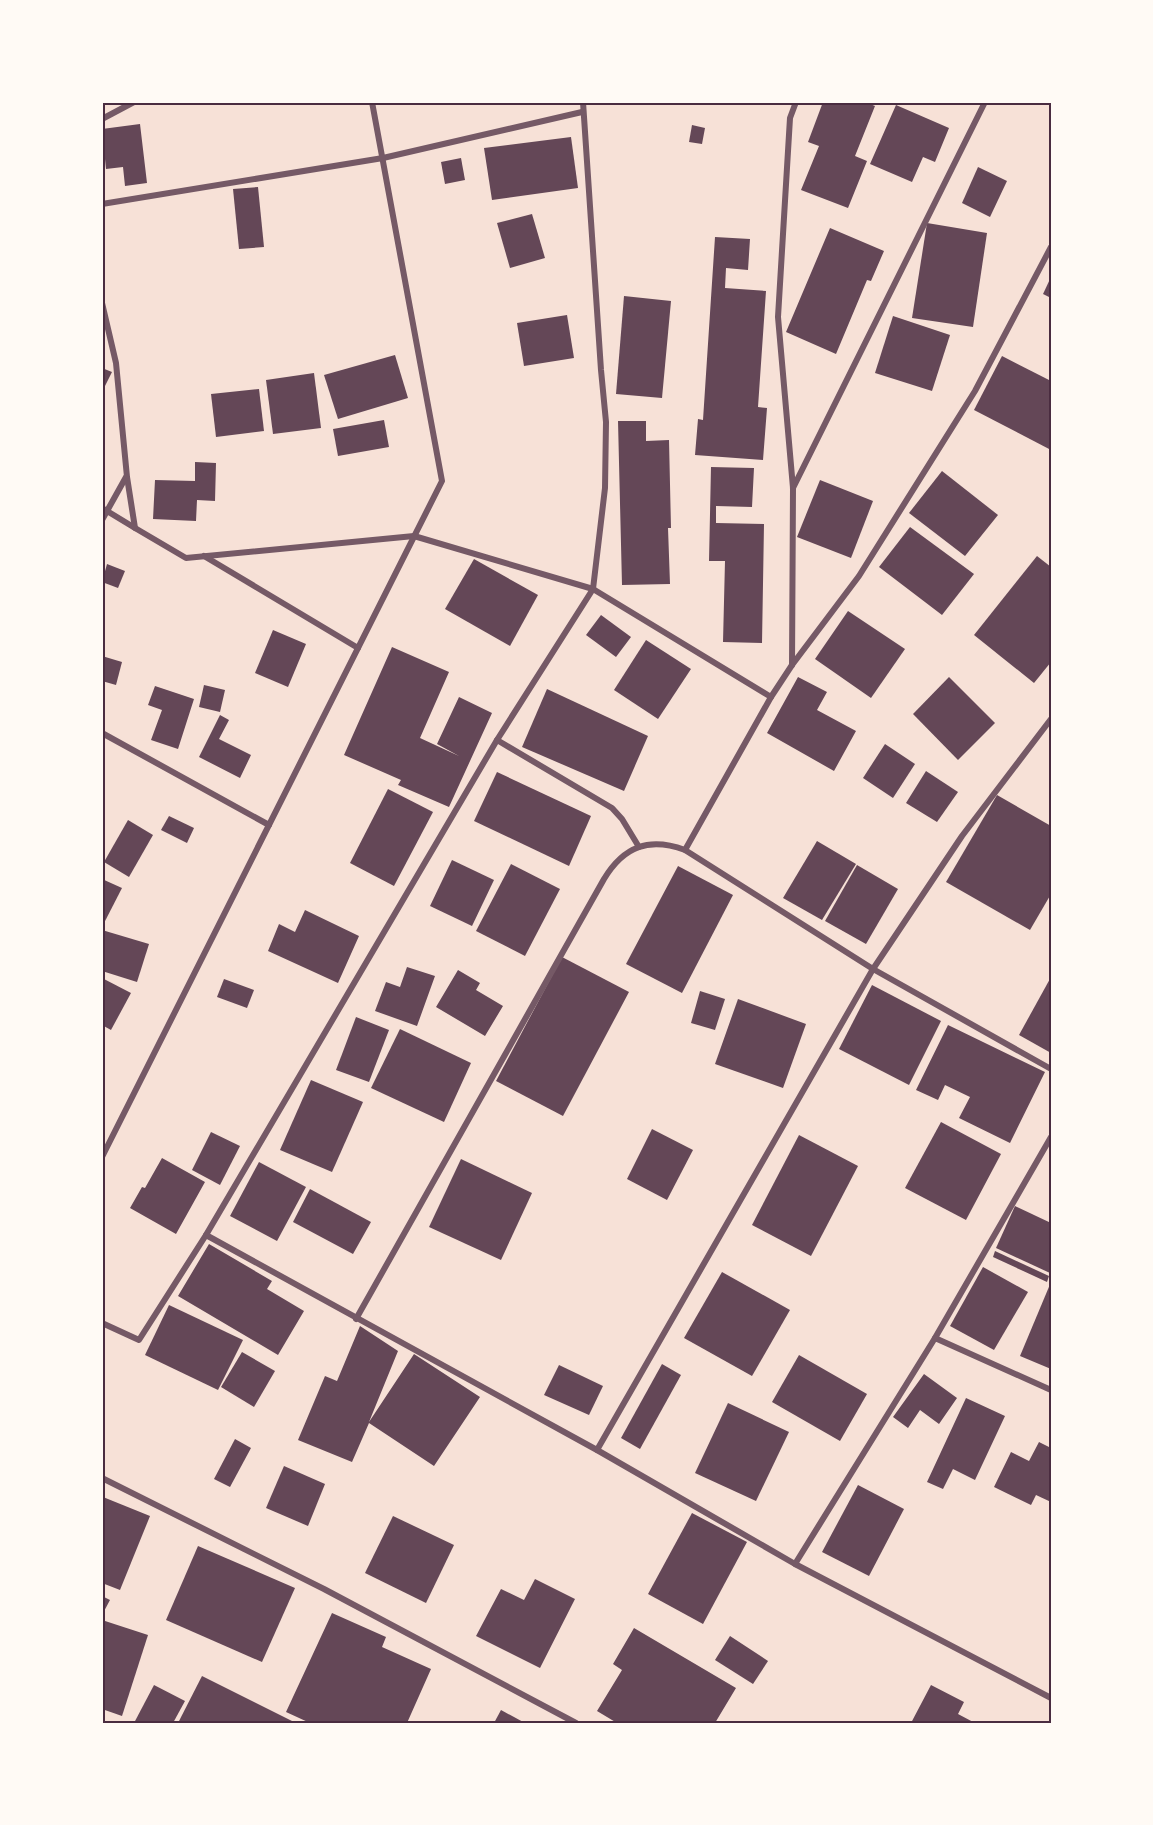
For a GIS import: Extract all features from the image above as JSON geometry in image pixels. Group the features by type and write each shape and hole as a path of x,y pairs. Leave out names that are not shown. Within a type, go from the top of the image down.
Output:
{"street":[{"path":"102,119 134,102"},
{"path":"102,1157 442,481 372,102"},
{"path":"102,1323 140,1340 206,1235 497,740 593,589 605,488 606,422 583,102"},
{"path":"792,665 792,488 778,317 790,118 796,102"},
{"path":"792,488 985,102"},
{"path":"102,204 383,158 582,112"},
{"path":"685,850 771,697 792,665 860,576 975,391 1051,247"},
{"path":"102,303 116,363 127,477 135,528"},
{"path":"102,520 104,509 127,477"},
{"path":"104,509 186,558 414,536 593,589 771,697"},
{"path":"204,556 358,648"},
{"path":"597,1450 873,969 962,836 1051,719"},
{"path":"102,734 269,825"},
{"path":"497,740 612,808 622,819 639,847"},
{"path":"356,1319 604,879 624,854 639,847 654,843 685,850 873,969 1051,1069"},
{"path":"795,1564 935,1338 1051,1137"},
{"path":"206,1235 597,1450 795,1564 1051,1698"},
{"path":"935,1338 1051,1390"},
{"path":"102,1478 324,1589 576,1723"}],"building":[{"path":"823,102 865,102 875,106 855,156 867,161 848,208 801,190 819,146 808,142"},
{"path":"896,105 949,128 935,162 923,157 912,182 870,164"},
{"path":"140,124 147,183 125,186 123,167 106,169 102,129"},
{"path":"692,125 705,128 702,144 689,142"},
{"path":"571,137 578,188 492,200 484,148"},
{"path":"461,158 465,180 445,184 441,162"},
{"path":"978,167 1007,181 990,217 962,203"},
{"path":"258,187 264,247 239,249 233,189"},
{"path":"532,214 545,258 510,268 497,223"},
{"path":"927,223 987,233 973,327 912,318"},
{"path":"830,228 884,251 871,281 867,280 836,354 786,332"},
{"path":"715,237 750,239 748,270 726,268 725,288 766,291 758,407 767,408 763,460 695,455 698,419 703,420"},
{"path":"1051,277 1051,298 1043,294"},
{"path":"624,296 671,301 662,398 616,394"},
{"path":"567,315 574,358 524,366 517,323"},
{"path":"893,316 950,335 932,391 875,373"},
{"path":"395,355 408,398 338,419 324,375"},
{"path":"1002,356 1051,381 1051,450 974,410"},
{"path":"102,368 112,372 102,392"},
{"path":"314,373 321,428 273,434 266,380"},
{"path":"259,389 264,431 216,437 211,394"},
{"path":"384,420 389,447 338,456 333,429"},
{"path":"618,421 646,421 646,441 669,440 670,584 622,585"},
{"path":"195,462 216,463 215,501 197,500 196,521 153,519 155,480 195,481"},
{"path":"711,467 754,468 752,507 716,506 716,523 764,524 762,643 723,642 725,561 709,561"},
{"path":"942,471 998,515 965,556 909,513"},
{"path":"820,480 873,501 851,558 797,537"},
{"path":"910,527 974,574 942,615 879,567"},
{"path":"1037,556 1051,567 1051,662 1034,683 974,635"},
{"path":"474,559 538,595 510,646 445,609"},
{"path":"107,564 125,571 118,588 102,582"},
{"path":"848,611 905,649 871,698 815,659"},
{"path":"601,615 631,637 616,657 586,635"},
{"path":"273,630 306,644 288,687 255,673"},
{"path":"646,640 691,669 658,719 614,690"},
{"path":"392,647 449,672 420,738 459,756 437,744 459,697 492,713 449,807 398,785 401,780 344,755"},
{"path":"102,656 122,662 116,685 102,681"},
{"path":"798,677 827,692 817,710 856,731 834,771 767,733"},
{"path":"949,677 995,723 958,760 913,714"},
{"path":"204,685 225,690 220,712 199,707"},
{"path":"155,686 194,699 178,749 151,740 162,710 148,705"},
{"path":"547,689 648,736 624,791 522,747"},
{"path":"220,715 229,720 219,739 251,755 240,778 199,757"},
{"path":"885,744 915,764 893,798 863,778"},
{"path":"926,771 958,792 937,822 906,803"},
{"path":"497,772 591,816 569,866 474,821"},
{"path":"388,789 433,812 394,886 350,863"},
{"path":"997,795 1051,826 1051,894 1030,930 946,882"},
{"path":"169,816 194,828 187,843 161,830"},
{"path":"128,820 153,835 129,877 104,862"},
{"path":"817,841 856,864 822,920 783,898"},
{"path":"452,860 494,880 472,926 430,906"},
{"path":"511,864 560,889 525,956 476,931"},
{"path":"857,865 898,889 866,944 825,921"},
{"path":"678,866 733,895 682,993 626,964"},
{"path":"102,879 122,888 102,927"},
{"path":"305,910 359,936 338,983 268,951 279,924 295,932"},
{"path":"102,930 149,944 137,982 102,971"},
{"path":"562,957 629,992 563,1116 496,1081"},
{"path":"407,967 435,976 417,1026 375,1011 386,982 400,987"},
{"path":"458,970 480,983 476,990 503,1006 485,1036 436,1007"},
{"path":"1051,977 1051,1053 1019,1035"},
{"path":"102,978 131,993 111,1030 102,1025"},
{"path":"224,979 254,990 247,1008 217,997"},
{"path":"872,985 941,1021 909,1085 839,1049"},
{"path":"700,991 725,999 715,1030 691,1023"},
{"path":"738,999 806,1024 783,1088 715,1064"},
{"path":"356,1017 389,1030 369,1082 336,1070"},
{"path":"948,1025 1045,1072 1010,1143 959,1118 970,1097 945,1085 938,1100 916,1090"},
{"path":"400,1029 471,1063 444,1122 371,1088"},
{"path":"311,1080 363,1102 332,1172 280,1150"},
{"path":"941,1122 1001,1154 966,1220 905,1188"},
{"path":"652,1129 693,1150 667,1200 627,1179"},
{"path":"211,1132 240,1146 220,1185 192,1170"},
{"path":"799,1135 858,1166 811,1256 752,1225"},
{"path":"162,1158 205,1182 176,1234 130,1208 142,1187 145,1188"},
{"path":"461,1159 532,1193 501,1260 429,1227"},
{"path":"259,1162 306,1187 277,1241 230,1216"},
{"path":"310,1189 371,1222 353,1254 293,1222"},
{"path":"1015,1206 1051,1223 1050,1273 996,1248"},
{"path":"209,1244 272,1281 267,1289 304,1311 278,1355 178,1296"},
{"path":"995,1251 1049,1276 1047,1282 993,1257"},
{"path":"983,1267 1028,1292 994,1350 950,1326"},
{"path":"722,1272 790,1310 752,1376 684,1338"},
{"path":"1051,1282 1051,1369 1020,1356"},
{"path":"169,1305 243,1340 218,1390 145,1355"},
{"path":"360,1326 398,1351 369,1422 414,1354 480,1397 434,1466 369,1423 352,1462 298,1440 325,1376 337,1381"},
{"path":"242,1352 275,1371 254,1407 221,1387"},
{"path":"799,1355 867,1394 840,1441 772,1402"},
{"path":"662,1364 681,1375 640,1449 621,1438"},
{"path":"559,1365 603,1386 589,1415 544,1395"},
{"path":"924,1374 957,1398 939,1424 920,1410 908,1428 893,1417"},
{"path":"966,1398 1005,1416 975,1480 953,1469 943,1489 927,1482"},
{"path":"728,1403 789,1432 756,1501 695,1473"},
{"path":"235,1439 251,1448 230,1487 214,1479"},
{"path":"1039,1442 1051,1448 1051,1502 1036,1495 1031,1505 994,1487 1011,1452 1029,1461"},
{"path":"284,1466 325,1484 308,1526 266,1508"},
{"path":"858,1485 904,1509 869,1576 822,1552"},
{"path":"103,1497 150,1516 120,1590 102,1583"},
{"path":"692,1513 747,1542 703,1624 648,1594"},
{"path":"393,1516 454,1545 426,1603 365,1573"},
{"path":"198,1546 295,1588 262,1662 166,1620"},
{"path":"535,1579 575,1599 540,1668 476,1636 501,1589 524,1600"},
{"path":"102,1596 110,1600 102,1615"},
{"path":"332,1613 386,1637 382,1647 431,1669 407,1723 310,1723 286,1712"},
{"path":"102,1620 148,1635 122,1716 102,1709"},
{"path":"634,1628 736,1688 715,1723 617,1723 597,1711 622,1670 613,1664"},
{"path":"730,1636 768,1661 753,1684 715,1660"},
{"path":"202,1676 296,1723 178,1723"},
{"path":"154,1685 185,1701 173,1723 134,1723"},
{"path":"931,1685 964,1702 958,1714 975,1723 911,1723"},
{"path":"501,1710 525,1723 494,1723"}]}
